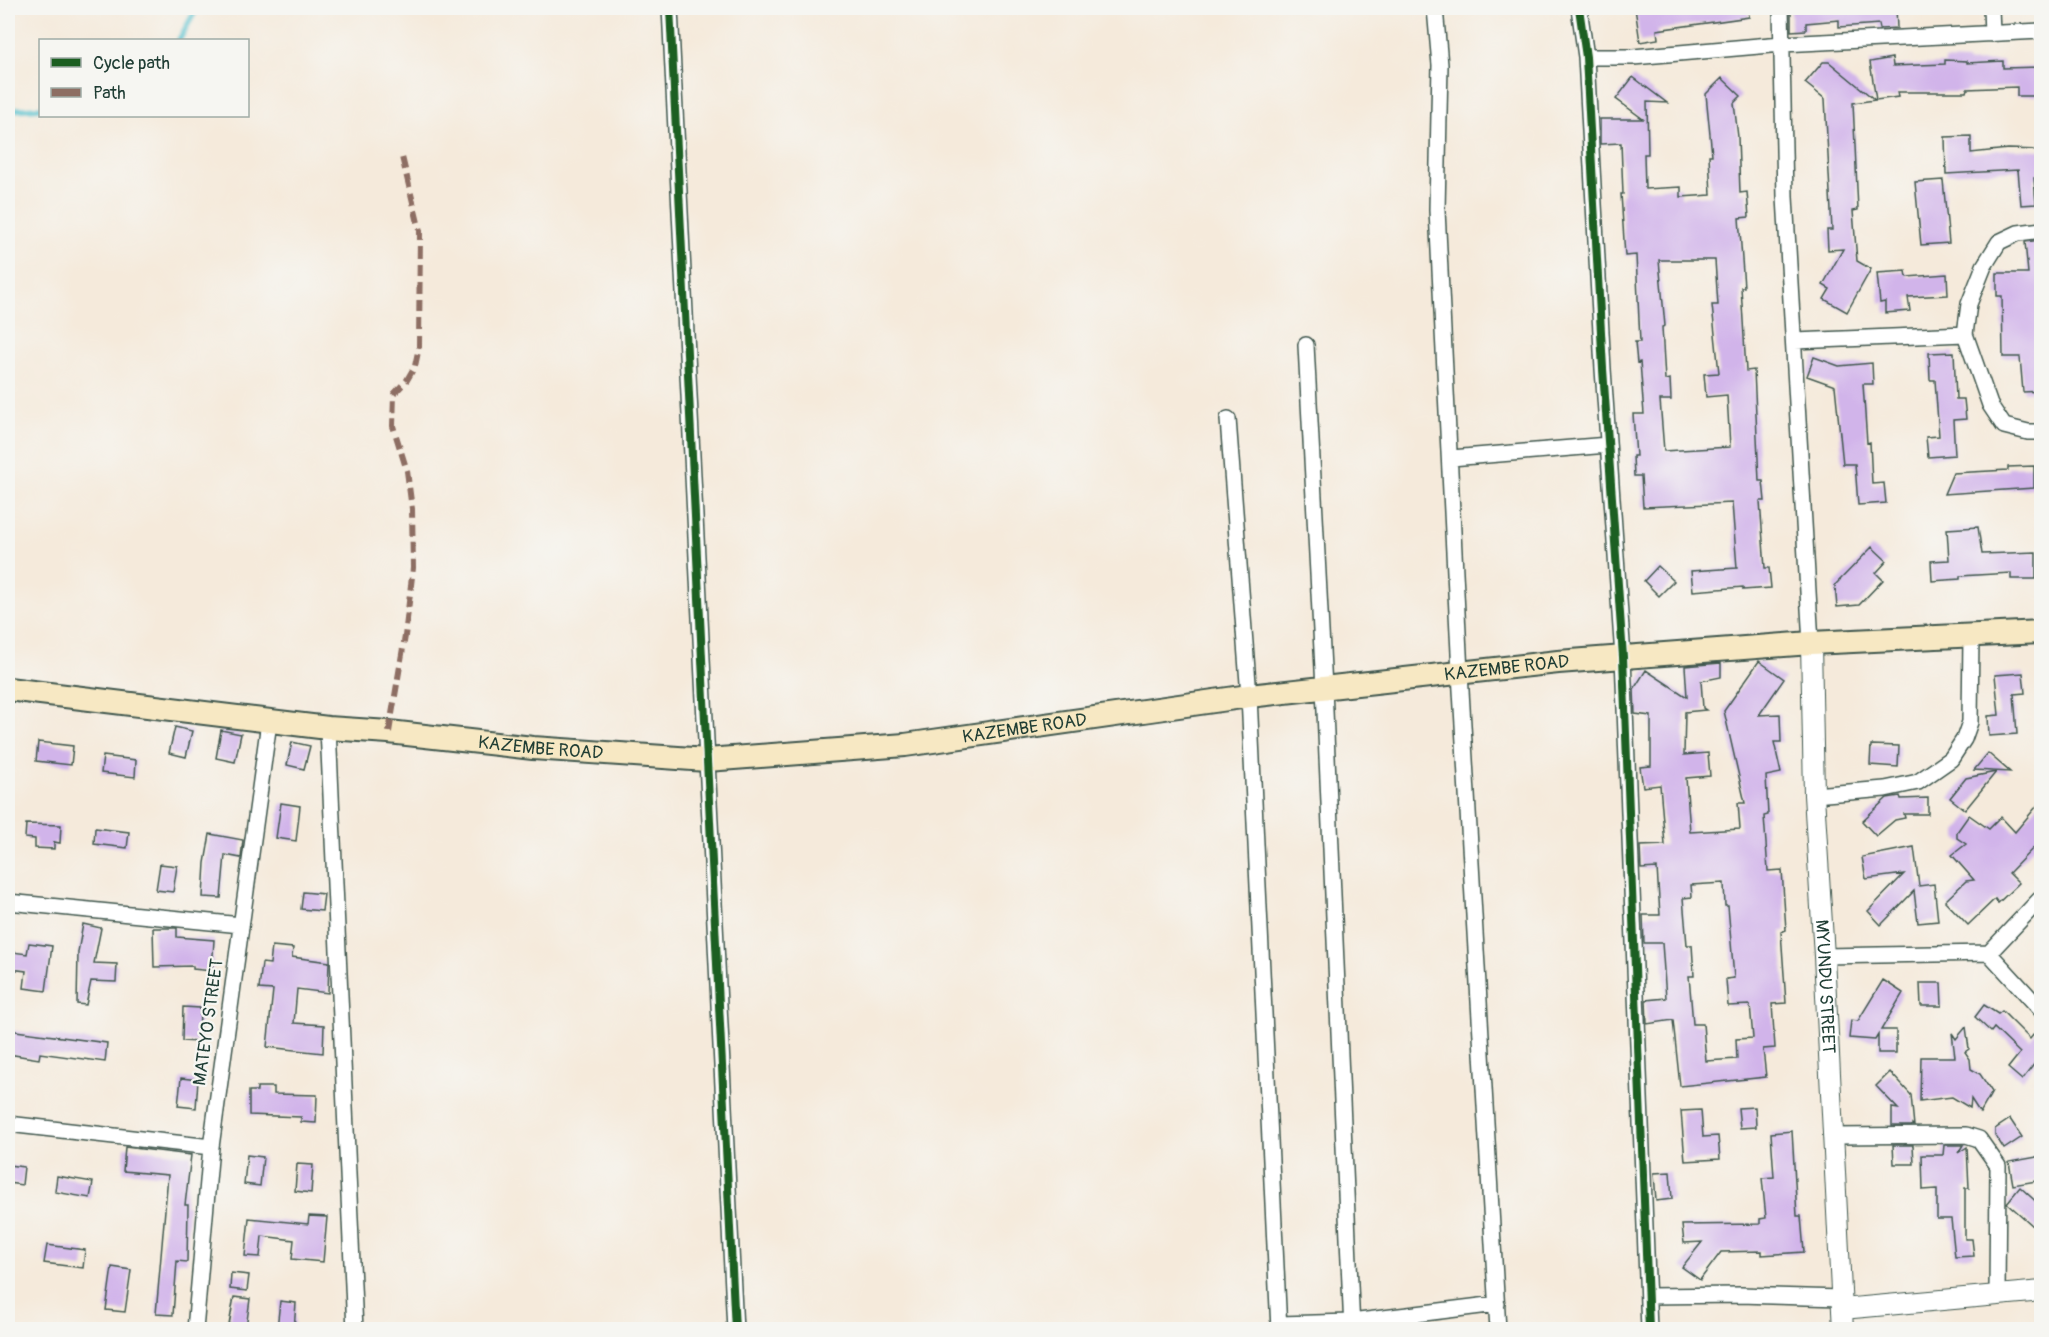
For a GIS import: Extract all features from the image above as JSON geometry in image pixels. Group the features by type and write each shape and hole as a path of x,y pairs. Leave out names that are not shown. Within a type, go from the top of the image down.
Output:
{"main road":[{"name":"KAZEMBE ROAD","path":"8,689 328,728 389,732 545,749 707,760 905,745 1249,696 1623,657 1811,643 2042,632"}],"street":[{"path":"670,8 735,1329"},
{"path":"1435,8 1440,65 1437,210 1460,673 1498,1329"},
{"path":"1579,8 1586,57 1608,445 1623,657 1649,1329"},
{"path":"1781,8 1785,197 1811,643"},
{"path":"1991,8 1992,33"},
{"path":"1586,57 1644,57 1782,44 2042,31"},
{"path":"2042,230 2018,233 1999,242 1984,266 1969,304 1965,334 1990,405 2004,426 2028,432 2042,432"},
{"path":"1795,341 1965,334"},
{"path":"1306,345 1324,688 1352,1326"},
{"path":"1228,419 1249,696 1279,1327 1352,1326 1497,1304"},
{"path":"1451,458 1608,445"},
{"path":"1814,795 1884,789 1918,782 1951,759 1964,739 1970,722 1971,637"},
{"name":"MYUNDU STREET","path":"1811,643 1814,795 1843,1329"},
{"name":"MATEYO STREET","path":"195,1329 211,1147 269,722"},
{"path":"328,728 355,1329"},
{"path":"1824,956 1989,953 2042,897"},
{"path":"8,902 242,925"},
{"path":"1989,953 2042,1011"},
{"path":"8,1124 211,1147"},
{"path":"1833,1136 1966,1135 1979,1140 1998,1166 1997,1295"},
{"path":"1648,1296 1741,1295 1841,1304 2042,1291"}],"building":[{"path":"1635,8 1748,8 1749,17 1657,30 1658,39 1640,42"},
{"path":"1791,8 1896,8 1897,28 1880,29 1879,24 1839,27 1839,20 1806,23 1806,30 1791,31"},
{"path":"1892,58 1893,66 1945,64 1945,60 1967,61 1967,63 2003,61 2003,68 2041,67 2042,96 2017,96 2017,87 1967,89 1966,92 1897,92 1898,97 1876,100 1870,62"},
{"path":"1823,62 1829,62 1875,100 1853,103 1858,210 1853,211 1857,261 1871,269 1847,312 1824,299 1830,289 1823,285 1843,249 1828,250 1827,230 1832,230 1825,99 1805,83"},
{"path":"1633,77 1667,103 1647,102 1648,154 1644,154 1645,189 1681,187 1681,197 1711,195 1709,155 1712,155 1706,94 1722,78 1741,96 1734,103 1740,193 1747,192 1749,217 1739,218 1744,287 1741,287 1746,371 1754,370 1759,481 1763,481 1765,501 1760,501 1765,568 1769,568 1771,588 1743,590 1743,587 1693,591 1691,571 1737,568 1732,503 1643,507 1641,476 1634,476 1633,456 1636,456 1633,414 1644,414 1640,362 1637,363 1635,342 1640,342 1636,255 1625,256 1621,194 1623,194 1621,143 1600,144 1600,119 1643,119 1616,99","holes":["1659,260 1715,260 1718,305 1712,305 1719,373 1704,374 1706,397 1727,395 1730,447 1664,451 1660,400 1671,400 1670,379 1665,380 1662,327 1665,326"]},
{"path":"1971,136 1971,153 2008,149 2042,150 2042,178 2034,178 2036,204 2021,205 2018,170 1946,174 1945,137"},
{"path":"1943,180 1949,243 1921,245 1915,182"},
{"path":"2042,240 2042,391 2023,392 2020,357 2003,357 2002,296 1997,296 1997,273 2028,273 2025,242"},
{"path":"1906,271 1907,277 1947,274 1948,295 1908,297 1910,311 1885,313 1885,302 1880,303 1877,273"},
{"path":"1954,352 1956,399 1964,399 1966,419 1953,420 1955,455 1928,457 1926,437 1939,436 1935,380 1930,380 1929,353"},
{"path":"1814,357 1839,366 1872,363 1873,384 1863,384 1867,443 1870,442 1872,484 1884,483 1886,503 1858,505 1855,464 1843,464 1835,386 1807,376"},
{"path":"2034,466 2034,488 1944,494 1953,473"},
{"path":"1978,527 1982,554 2036,552 2036,579 2011,579 2011,573 1960,576 1960,579 1932,581 1931,561 1949,560 1947,529"},
{"path":"1872,547 1887,561 1876,573 1883,580 1859,605 1837,607 1835,585"},
{"path":"1658,566 1674,581 1659,596 1644,581"},
{"path":"1759,661 1784,679 1759,715 1780,714 1781,742 1774,742 1781,773 1766,776 1768,815 1764,816 1768,871 1782,870 1786,930 1781,932 1786,1003 1772,1004 1775,1048 1763,1049 1766,1077 1680,1086 1673,1020 1647,1024 1646,1000 1666,998 1662,943 1644,943 1643,915 1660,915 1657,868 1641,869 1640,846 1665,845 1660,785 1643,787 1640,767 1651,766 1651,716 1635,714 1634,689 1646,670 1687,697 1685,666 1721,663 1721,677 1701,681 1703,708 1706,710 1685,712 1684,755 1708,753 1710,776 1686,778 1690,832 1740,829 1738,803 1745,803 1724,711","holes":["1724,883 1725,906 1728,906 1734,978 1726,979 1728,1006 1750,1005 1753,1038 1736,1039 1737,1059 1706,1061 1703,1024 1693,1024 1689,976 1694,976 1692,945 1687,945 1683,898 1692,897 1691,885"]},
{"path":"2023,673 2025,693 2014,694 2017,734 1989,736 1988,716 1999,715 1995,675"},
{"path":"175,727 192,731 186,757 169,753"},
{"path":"221,730 241,734 235,762 216,758"},
{"path":"38,742 73,746 71,765 36,761"},
{"path":"292,742 310,746 304,769 287,765"},
{"path":"1871,745 1899,746 1898,767 1870,765"},
{"path":"1988,753 2010,772 1974,770"},
{"path":"103,756 136,760 135,777 101,773"},
{"path":"1996,772 1965,810 1950,798 1966,778"},
{"path":"1900,796 1901,799 1928,798 1928,814 1904,814 1905,818 1895,820 1876,836 1862,821 1887,798"},
{"path":"2042,800 2042,839 2009,873 2019,883 1998,903 1995,899 1968,925 1945,901 1966,881 1974,880 1952,855 1966,844 1957,838 1957,832 1969,815 1989,829 2001,817 2015,832"},
{"path":"281,803 300,806 296,841 276,838"},
{"path":"26,824 61,825 60,843 54,842 54,849 35,848 35,839 25,838"},
{"path":"95,828 129,832 127,848 94,844"},
{"path":"210,834 243,840 241,858 225,855 221,898 203,897"},
{"path":"1914,847 1919,886 1934,884 1938,921 1918,923 1914,891 1881,925 1868,911 1904,874 1866,879 1862,857"},
{"path":"160,864 177,866 173,892 156,890"},
{"path":"303,892 324,894 322,911 301,909"},
{"path":"83,924 101,928 94,963 117,964 116,982 91,981 86,1005 77,1004 78,952"},
{"path":"153,928 177,928 177,937 214,940 212,971 193,969 193,966 154,967"},
{"path":"29,943 52,946 46,991 24,988 26,971 11,969 13,952 27,954"},
{"path":"272,946 293,948 292,957 329,962 328,993 297,989 294,1023 324,1025 323,1053 267,1047 273,990 259,989 262,963 270,964"},
{"path":"1883,980 1903,993 1881,1030 1896,1030 1896,1053 1878,1053 1878,1035 1875,1040 1849,1038 1851,1020 1858,1021"},
{"path":"1920,983 1941,983 1942,1006 1921,1006"},
{"path":"1984,1005 1998,1014 2002,1011 2030,1039 2042,1024 2042,1054 2022,1080 2008,1068 2020,1053 1994,1028 1991,1032 1975,1017"},
{"path":"183,1007 200,1008 199,1042 182,1041"},
{"path":"1966,1027 1969,1049 1965,1052 1970,1059 1971,1069 1980,1074 1992,1092 1980,1113 1971,1099 1970,1108 1952,1097 1920,1101 1921,1057 1955,1057 1952,1033 1956,1039"},
{"path":"8,1030 107,1043 105,1062 40,1053 39,1059 8,1054"},
{"path":"1890,1072 1911,1095 1914,1126 1912,1124 1912,1126 1892,1126 1892,1108 1898,1109 1876,1086"},
{"path":"181,1078 198,1080 196,1108 178,1106"},
{"path":"257,1087 274,1087 274,1094 317,1095 316,1123 301,1122 301,1117 249,1115 249,1091 257,1091"},
{"path":"1755,1107 1756,1127 1740,1128 1738,1108"},
{"path":"1701,1110 1703,1137 1718,1136 1720,1159 1685,1161 1681,1111"},
{"path":"2010,1119 2022,1137 2004,1149 1995,1135 1995,1129"},
{"path":"1792,1131 1797,1216 1801,1216 1804,1252 1762,1255 1762,1251 1721,1252 1700,1280 1682,1267 1702,1242 1684,1243 1682,1225 1760,1224 1760,1219 1766,1218 1762,1178 1774,1177 1771,1133"},
{"path":"1893,1145 1913,1145 1914,1164 1894,1164"},
{"path":"1944,1145 1963,1145 1958,1153 1967,1147 1969,1188 1965,1188 1965,1239 1972,1239 1974,1256 1955,1257 1951,1219 1937,1219 1937,1189 1923,1190 1922,1155 1943,1155"},
{"path":"125,1147 191,1155 185,1205 188,1205 187,1262 177,1261 173,1315 156,1314 168,1175 123,1171"},
{"path":"247,1155 263,1157 260,1186 244,1184"},
{"path":"2042,1156 2042,1180 2013,1185 2009,1162"},
{"path":"297,1164 313,1165 311,1193 295,1191"},
{"path":"8,1165 24,1167 22,1185 8,1183"},
{"path":"1670,1172 1672,1199 1656,1201 1654,1173"},
{"path":"57,1176 93,1182 90,1198 55,1192"},
{"path":"2020,1187 2042,1207 2042,1234 2007,1203"},
{"path":"309,1216 327,1217 323,1262 292,1259 294,1240 262,1236 260,1257 245,1256 249,1218 308,1224"},
{"path":"47,1245 85,1250 83,1268 44,1263"},
{"path":"112,1267 131,1270 125,1312 106,1310"},
{"path":"231,1273 249,1275 247,1291 230,1289"},
{"path":"234,1297 250,1299 246,1328 229,1325"},
{"path":"280,1301 296,1303 294,1329 277,1329"}],"waterway":[{"path":"180,39 197,8"},
{"path":"8,110 39,108"}],"marked path":[{"path":"389,732 405,636 413,568 412,509 407,471 393,426 394,394 407,380 415,366 419,347 420,231 402,157"}],"cycle path":[{"path":"670,8 735,1330"},
{"path":"1579,8 1586,57 1603,369 1623,657 1649,1330"}]}
